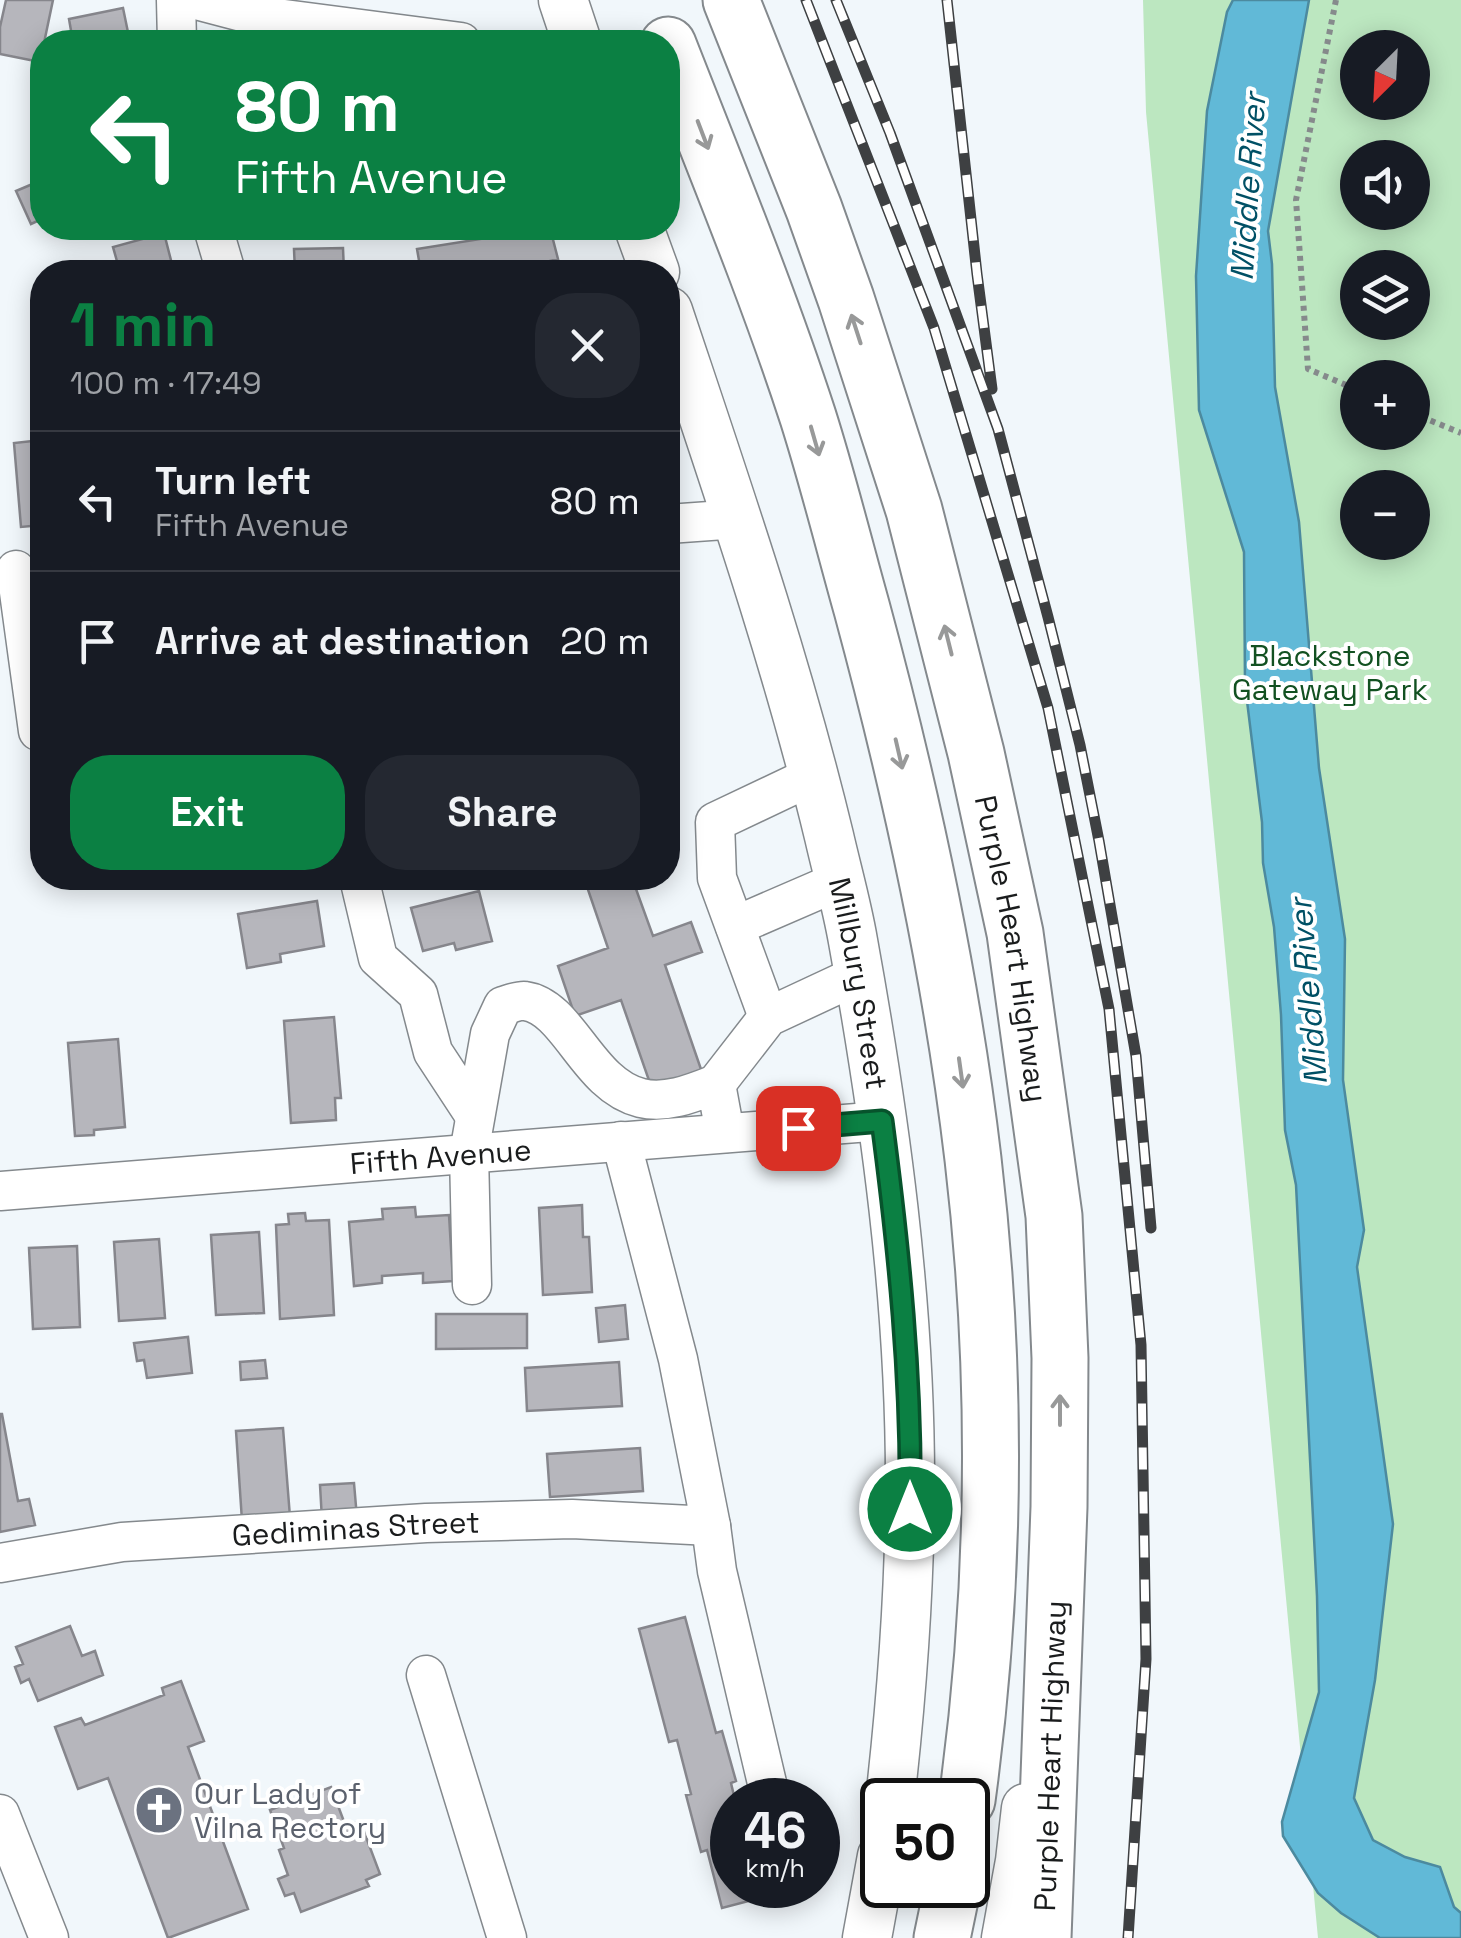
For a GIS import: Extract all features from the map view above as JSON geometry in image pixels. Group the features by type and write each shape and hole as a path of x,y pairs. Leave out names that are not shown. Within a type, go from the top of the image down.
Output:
{"highway":[{"path":"650,0 662,30"},
{"name":"Purple Heart Highway","path":"731,0 814,209 914,510 976,753 1016,933 1054,1216 1060,1358 1060,1507 1043,1938"},
{"path":"680,77 761,284 808,419 891,716 950,998 975,1179 990,1439 988,1588 970,1778"},
{"path":"942,1938 948,1908"}],"main road":[{"path":"563,0 573,30"},
{"name":"Millbury Street","path":"680,346 764,600 814,775 852,938 882,1121 900,1285 910,1478 904,1663 892,1778"},
{"path":"1006,1938 1050,1644 1060,1507"},
{"path":"867,1938 872,1908"}],"street":[{"path":"176,0 177,30"},
{"path":"196,0 254,15 368,30"},
{"path":"680,523 738,519"},
{"path":"19,570 30,663"},
{"path":"768,1017 718,878 715,822 814,775"},
{"path":"736,926 839,880"},
{"path":"361,890 378,958 418,994 433,1052 472,1135"},
{"path":"472,1286 472,1135 490,1034 503,1006 524,1000 548,1010 610,1084 642,1098 679,1098 716,1084 768,1017 858,976"},
{"path":"716,1084 725,1133"},
{"name":"Fifth Avenue","path":"0,1191 472,1135 622,1141 882,1121"},
{"path":"622,1141 678,1359 717,1571 767,1778"},
{"name":"Gediminas Street","path":"0,1563 122,1542 426,1523 572,1519 711,1526"},
{"path":"426,1675 507,1938"},
{"path":"0,1814 49,1938"}],"path":[{"path":"1336,0 1296,200 1308,368 1340,382"},
{"path":"1430,420 1461,433"}],"green space":[{"name":"Blackstone Gateway Park","path":"1143,0 1461,0 1461,1915 1398,1938 1318,1938 1146,112"}],"water":[{"name":"Middle River","path":"1233,0 1309,0 1268,231 1275,387 1299,522 1319,768 1345,939 1343,1080 1364,1230 1357,1267 1393,1524 1375,1680 1354,1798 1373,1840 1405,1857 1440,1867 1454,1907 1461,1913 1461,1938 1380,1938 1318,1893 1283,1836 1282,1822 1319,1692 1296,1185 1285,1130 1274,927 1263,863 1262,822 1245,685 1244,552 1199,410 1196,276 1207,111 1227,12"}],"building":[{"path":"6,0 53,0 47,30 30,30 30,60 0,54"},
{"path":"123,8 128,30 71,30 69,19"},
{"path":"30,185 30,222 16,191"},
{"path":"138,240 166,240 171,260 117,260 113,247"},
{"path":"474,240 553,240 558,259 419,260 417,249"},
{"path":"343,248 344,260 294,260 294,249"},
{"path":"30,441 30,526 21,527 14,443"},
{"path":"588,890 636,890 653,936 691,922 702,952 665,965 703,1075 653,1092 621,1000 575,1016 558,966 608,948"},
{"path":"479,891 492,941 456,950 454,943 423,951 411,908"},
{"path":"317,901 324,946 280,954 281,962 247,968 238,914"},
{"path":"334,1017 341,1098 335,1098 336,1120 291,1123 284,1021"},
{"path":"118,1039 125,1127 75,1136 68,1043"},
{"path":"582,1205 583,1237 589,1237 592,1292 543,1295 539,1208"},
{"path":"415,1207 416,1217 449,1215 453,1281 423,1283 423,1273 382,1276 382,1283 354,1286 349,1222 383,1219 382,1209"},
{"path":"305,1213 306,1221 329,1220 334,1315 280,1319 276,1225 289,1224 288,1214"},
{"path":"259,1232 264,1313 216,1315 211,1235"},
{"path":"159,1239 165,1318 119,1321 114,1242"},
{"path":"77,1246 80,1327 33,1329 29,1248"},
{"path":"625,1305 628,1339 599,1342 596,1308"},
{"path":"436,1314 527,1314 527,1348 436,1349"},
{"path":"188,1337 192,1373 147,1378 144,1360 137,1361 134,1343"},
{"path":"265,1360 267,1378 241,1380 240,1362"},
{"path":"619,1362 622,1406 527,1411 525,1368"},
{"path":"0,1414 18,1501 29,1499 35,1525 0,1532"},
{"path":"283,1428 290,1517 242,1521 236,1431"},
{"path":"640,1448 643,1491 550,1497 547,1454"},
{"path":"354,1483 357,1518 322,1520 320,1485"},
{"path":"685,1617 716,1733 722,1731 735,1778 710,1778 710,1862 707,1850 701,1852 677,1740 669,1742 639,1629"},
{"path":"70,1626 82,1656 95,1651 103,1675 38,1701 29,1679 21,1683 15,1667 23,1664 16,1647"},
{"path":"181,1681 204,1741 188,1747 248,1909 168,1938 108,1778 78,1789 55,1727 81,1718 85,1725 164,1695 162,1688"},
{"path":"331,1787 346,1827 360,1821 380,1874 366,1880 369,1886 301,1912 294,1893 285,1896 278,1879 288,1875 279,1850 284,1848 270,1810"}],"railway":[{"path":"806,0 934,328 1048,708 1109,1009 1141,1345 1146,1659 1128,1938"},
{"path":"836,0 890,133 998,429 1048,617 1080,745 1136,1056 1151,1228"},
{"path":"947,0 992,389"}],"place":[{"name":"Our Lady of Vilna Rectory","path":"159,1810"}],"route":[{"path":"798,1128 882,1121 903,1319 910,1509"}]}
